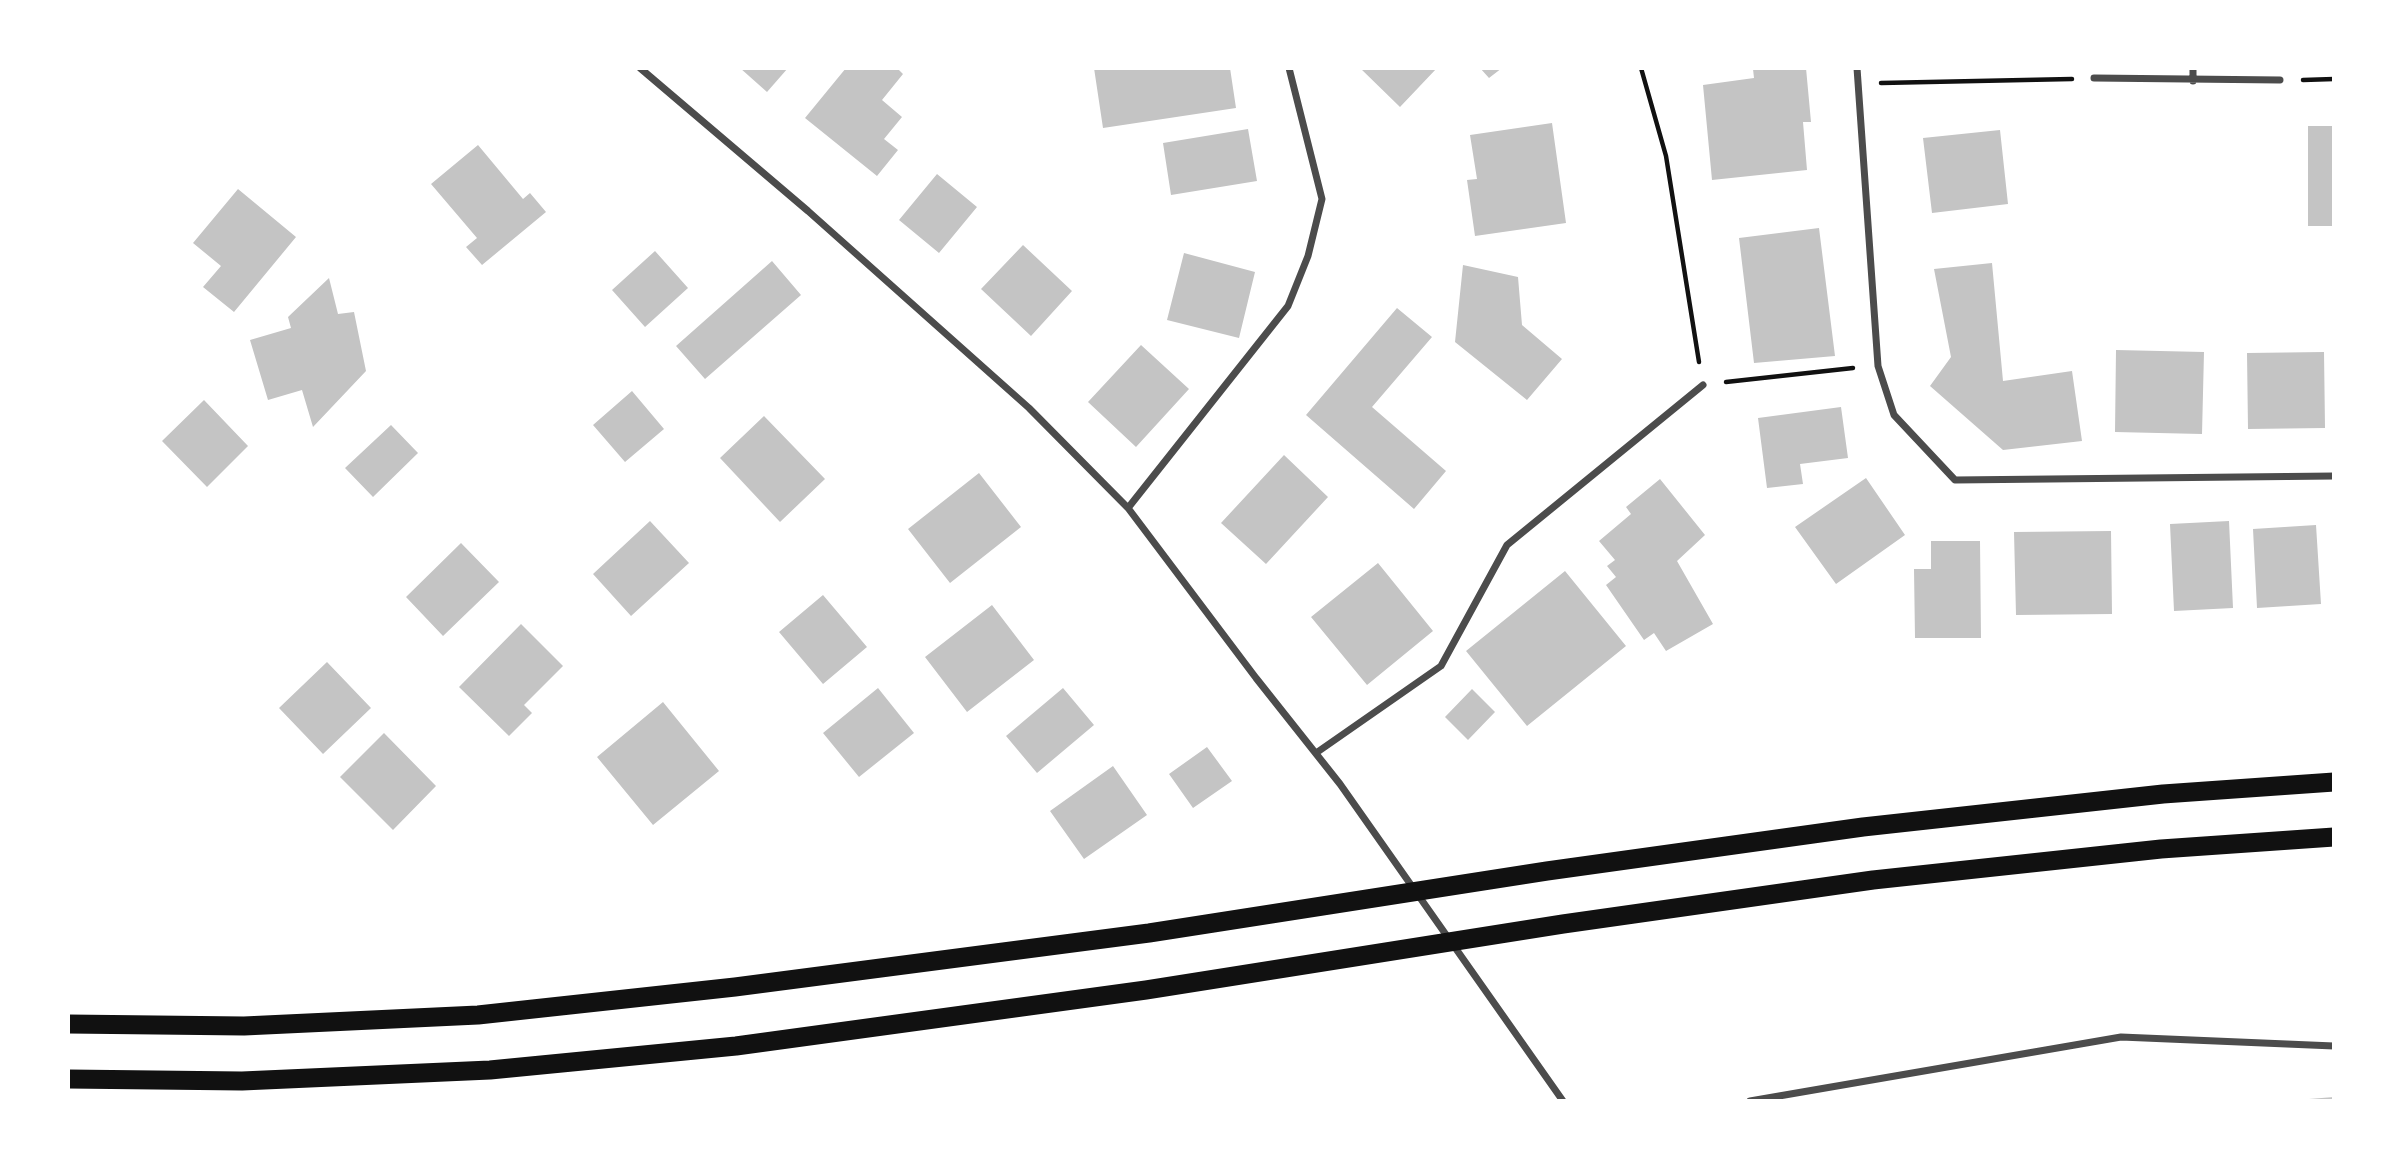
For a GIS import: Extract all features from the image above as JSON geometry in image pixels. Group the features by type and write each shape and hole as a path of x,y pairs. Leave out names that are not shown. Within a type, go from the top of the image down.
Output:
{"highway":[{"path":"68,1024 244,1026 492,1014 735,987 1149,933 1547,871 1863,827 2163,794 2334,782"},
{"path":"68,1079 242,1081 477,1070 736,1046 1146,990 1563,924 1873,880 2161,849 2334,837"}],"street":[{"path":"640,68 808,211 1029,408 1128,508 1340,784 1563,1101"},
{"path":"1128,508 1288,306 1308,256 1322,198 1289,68"},
{"path":"1857,68 1878,366 1895,415 1955,480 2334,476"},
{"path":"2193,68 2193,81"},
{"path":"2094,78 2280,80"},
{"path":"1316,753 1441,666 1507,545 1703,385"},
{"path":"1750,1101 2121,1037 2334,1046"}],"path":[{"path":"1641,68 1666,156 1703,385 1878,366"},
{"path":"1858,83 2094,78"},
{"path":"2280,80 2334,79"}],"building":[{"path":"740,68 788,68 767,92"},
{"path":"846,68 897,68 903,74 882,100 902,117 884,139 898,150 877,176 805,118"},
{"path":"1094,68 1230,68 1236,108 1103,128"},
{"path":"1360,68 1437,68 1400,107"},
{"path":"1480,68 1502,68 1489,78"},
{"path":"1806,68 1811,122 1803,122 1807,170 1712,180 1703,85 1754,78 1753,69"},
{"path":"1552,123 1566,223 1475,236 1467,180 1477,179 1470,135"},
{"path":"2308,126 2334,126 2334,226 2308,226"},
{"path":"1248,129 1257,181 1171,195 1163,143"},
{"path":"2000,130 2008,204 1932,213 1923,138"},
{"path":"478,145 523,199 530,193 546,212 482,265 466,247 477,238 431,184"},
{"path":"937,174 977,207 939,253 899,220"},
{"path":"238,189 296,237 234,312 203,287 221,266 193,243"},
{"path":"1819,228 1835,356 1754,363 1739,238"},
{"path":"1023,245 1072,291 1031,336 981,289"},
{"path":"655,251 688,288 645,327 612,290"},
{"path":"1184,253 1255,272 1239,338 1167,320"},
{"path":"772,261 801,295 705,379 676,346"},
{"path":"1992,263 2003,381 2072,371 2082,441 2003,450 1930,386 1951,357 1934,269"},
{"path":"1463,265 1518,277 1522,325 1562,359 1527,400 1455,342"},
{"path":"329,278 338,314 354,312 366,371 313,427 302,390 268,400 250,340 291,328 288,317"},
{"path":"1397,308 1432,337 1372,407 1446,471 1414,509 1306,415"},
{"path":"1141,345 1189,389 1136,447 1088,402"},
{"path":"2116,350 2204,352 2202,434 2115,432"},
{"path":"2324,352 2325,428 2248,429 2247,353"},
{"path":"632,391 664,429 625,462 593,425"},
{"path":"204,400 248,446 207,487 162,441"},
{"path":"1841,407 1848,458 1800,464 1803,484 1767,488 1758,418"},
{"path":"764,416 825,479 780,522 720,458"},
{"path":"391,425 418,453 373,497 345,468"},
{"path":"1284,455 1328,497 1266,564 1221,523"},
{"path":"979,473 1021,527 950,583 908,529"},
{"path":"1866,478 1905,535 1836,584 1795,527"},
{"path":"1660,479 1705,535 1677,561 1713,624 1666,651 1654,633 1644,640 1606,585 1616,577 1607,566 1615,560 1599,541 1631,514 1626,507"},
{"path":"650,521 689,563 631,616 593,574"},
{"path":"2229,521 2233,608 2174,611 2170,524"},
{"path":"2316,525 2321,604 2257,608 2253,529"},
{"path":"2111,531 2112,614 2016,615 2014,532"},
{"path":"1931,541 1980,541 1981,638 1915,638 1914,569 1931,569"},
{"path":"461,543 499,582 443,636 406,597"},
{"path":"1378,563 1433,631 1367,685 1311,617"},
{"path":"1565,571 1626,646 1527,726 1466,651"},
{"path":"823,595 867,647 823,684 779,632"},
{"path":"992,605 1034,660 967,712 925,657"},
{"path":"521,624 563,666 524,705 532,713 509,736 459,687"},
{"path":"327,662 371,708 323,754 279,708"},
{"path":"878,688 914,733 859,777 823,733"},
{"path":"1063,688 1094,725 1037,773 1006,736"},
{"path":"1472,689 1495,712 1468,740 1445,717"},
{"path":"663,702 719,771 653,825 597,757"},
{"path":"384,733 436,786 393,830 340,777"},
{"path":"1207,747 1232,781 1193,808 1169,774"},
{"path":"1113,766 1147,815 1084,859 1050,811"},
{"path":"2334,1097 2334,1101 2309,1101 2309,1099"}]}
